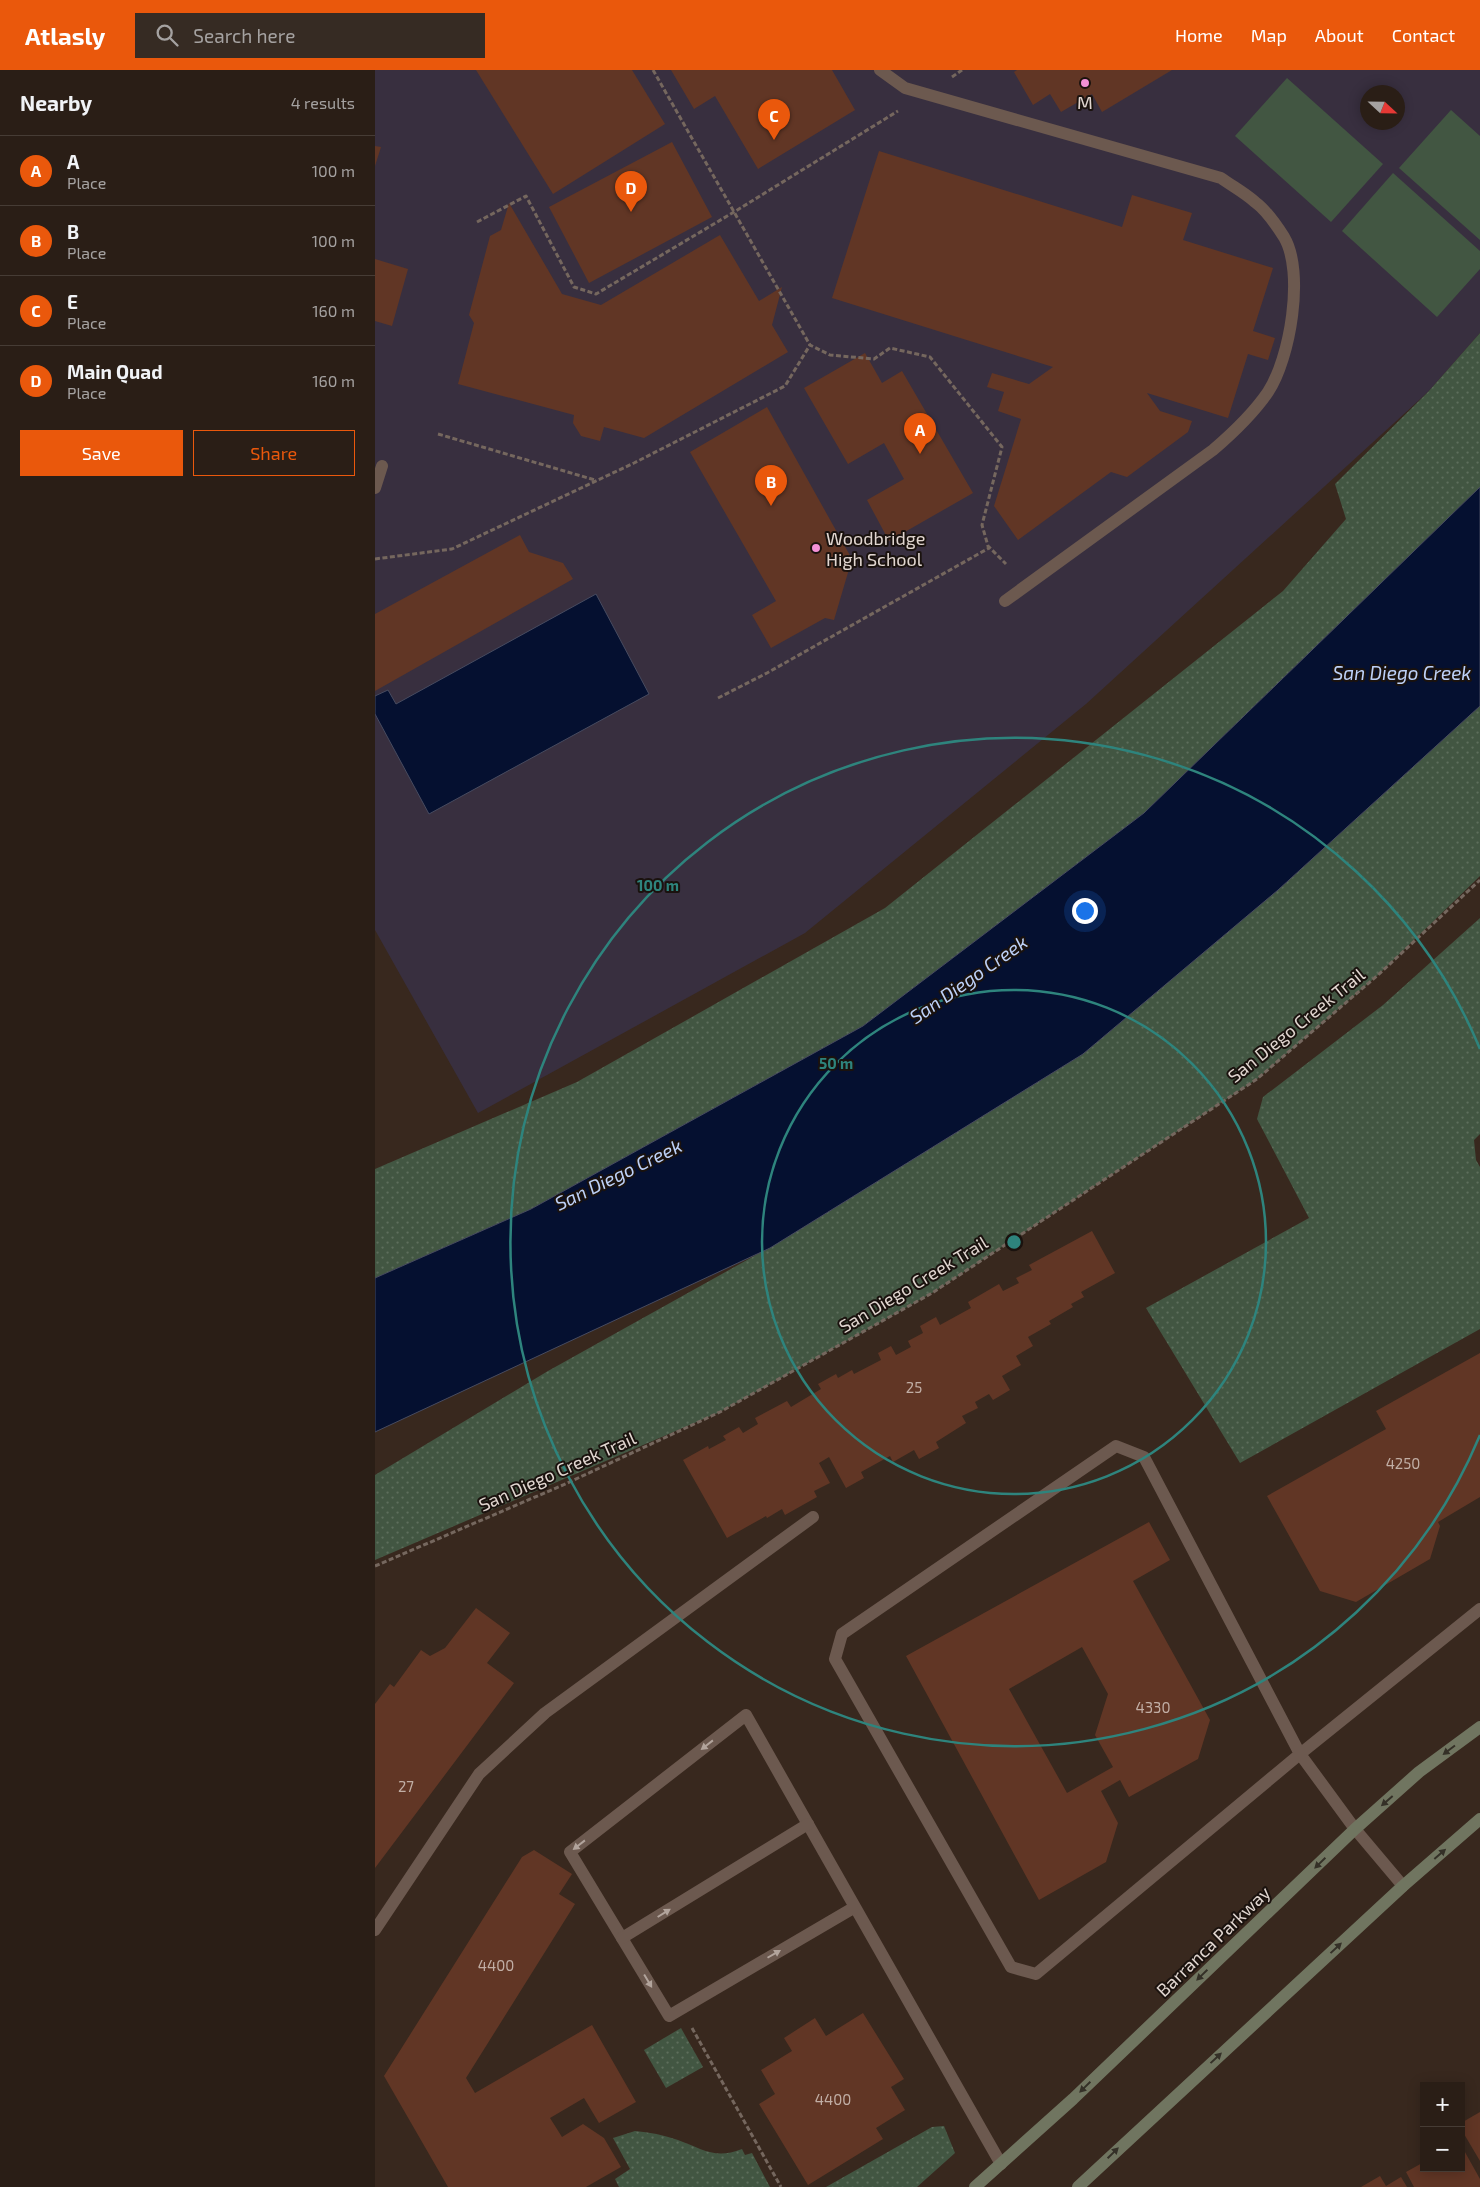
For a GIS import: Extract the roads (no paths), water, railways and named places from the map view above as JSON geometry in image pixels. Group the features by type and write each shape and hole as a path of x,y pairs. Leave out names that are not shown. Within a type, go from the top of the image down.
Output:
{"main road":[{"name":"Barranca Parkway","path":"975,2187 1073,2099 1355,1829 1419,1772 1480,1727"},
{"path":"1078,2187 1403,1886 1480,1819"}],"lane":[{"path":"880,70 905,88 1221,178 1257,203 1285,239 1295,275 1291,324 1282,361 1269,390 1245,421 1213,450 1005,601"},
{"path":"375,488 382,466"},
{"path":"1403,1886 1355,1829 1300,1754 1144,1457 1116,1446 843,1634 835,1658 1011,1967 1036,1974 1300,1754 1480,1609"},
{"path":"375,1930 479,1774 545,1713 813,1517"},
{"path":"855,1907 669,2016 570,1852 746,1715 1001,2164"},
{"path":"622,1938 808,1824"}],"water":[{"name":"San Diego Creek","path":"1480,487 1480,706 1278,890 1083,1054 770,1248 375,1432 375,1278 531,1209 863,1026 1144,813"},
{"path":"596,594 649,694 429,814 375,714 375,696 388,690 396,704"}],"place":[{"name":"M","path":"1085,83"},
{"name":"E","path":"774,140"},
{"name":"Main Quad","path":"631,212"},
{"name":"A","path":"920,454"},
{"name":"B","path":"771,506"},
{"name":"Woodbridge High School","path":"816,548"}]}
